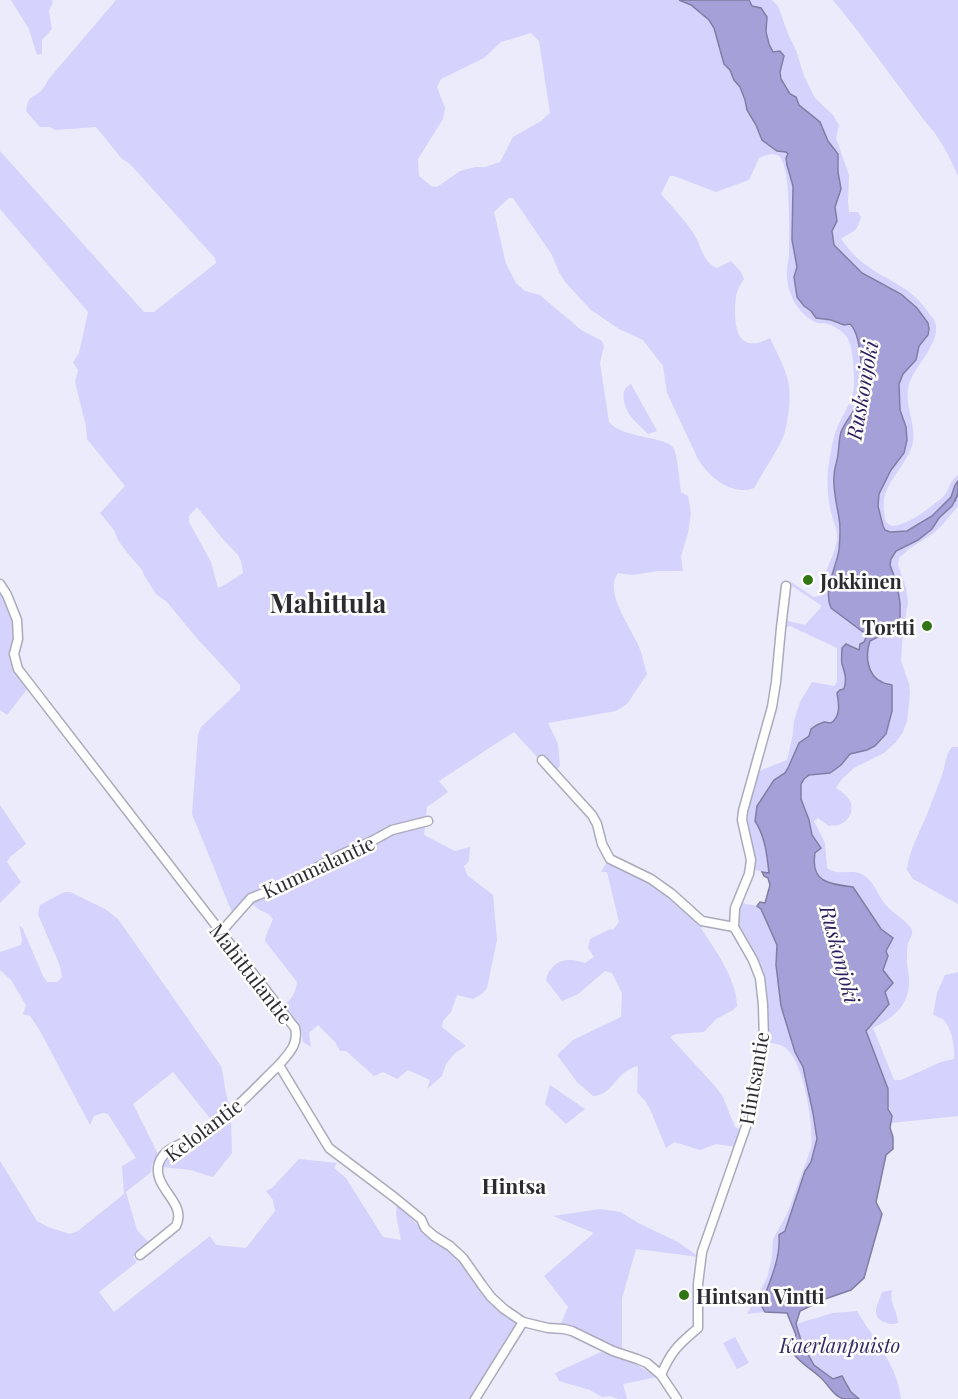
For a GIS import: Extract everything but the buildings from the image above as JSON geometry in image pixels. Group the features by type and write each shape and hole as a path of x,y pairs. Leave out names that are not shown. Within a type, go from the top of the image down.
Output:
{"street":[{"name":"Mahittulantie","path":"0,584 17,620 18,639 14,654 18,669 295,1028 297,1036 295,1046 279,1065"},
{"path":"542,760 592,815 610,859 651,879 702,921 734,927 735,908 749,874 751,860 742,820 743,811 774,693 786,586"},
{"name":"Kummalantie","path":"221,932 251,898 281,886 392,830 428,821"},
{"name":"Hintsantie","path":"661,1375 671,1353 698,1328 698,1284 702,1252 750,1114 764,1041 760,978 753,960 734,927"},
{"path":"279,1065 329,1148 421,1219 425,1228 463,1258 491,1296 504,1309 523,1322 572,1331 613,1352 647,1363 661,1375 677,1399"},
{"name":"Kelolantie","path":"140,1255 176,1226 179,1220 177,1207 162,1184 158,1173 159,1163 164,1154 221,1120 279,1065"},
{"path":"475,1399 523,1322"}],"green space":[{"path":"11,0 52,0 49,11 52,29 42,40 42,54 37,55 29,29"},
{"path":"116,0 680,0 695,7 709,20 715,31 724,65 730,70 739,86 747,110 762,140 788,154 787,165 794,200 792,240 797,267 794,277 804,306 819,319 831,320 844,325 850,324 857,337 861,358 861,388 858,403 845,423 835,468 834,488 840,534 828,594 831,608 867,635 859,650 842,662 846,682 844,689 837,693 839,705 836,717 831,723 824,722 811,729 809,736 799,743 785,773 774,780 755,821 762,831 769,873 755,870 746,818 747,803 759,771 787,760 800,702 812,682 834,686 837,682 837,648 790,626 784,628 784,620 805,625 822,606 789,584 789,581 814,597 818,596 834,552 837,535 828,498 827,480 836,430 854,389 852,352 847,337 834,326 809,319 800,310 790,292 787,275 789,201 782,160 775,154 759,158 749,180 716,192 670,176 661,194 692,231 703,254 712,265 717,268 731,261 741,272 744,279 737,292 735,305 737,331 748,343 761,342 770,338 787,375 789,410 782,440 754,488 745,490 729,487 714,478 698,459 667,393 663,366 643,340 619,329 591,310 566,283 552,255 513,198 509,198 494,212 506,264 516,283 525,291 540,295 581,330 602,341 604,346 600,363 609,422 623,431 663,442 674,449 681,492 688,496 691,513 681,556 683,571 658,571 633,575 618,573 614,581 616,600 642,654 647,674 627,704 616,711 548,723 558,744 560,766 555,771 543,759 537,757 514,732 439,781 448,792 427,807 424,835 455,851 470,847 469,861 464,866 467,875 493,895 497,940 487,988 473,999 457,995 451,1012 443,1021 442,1027 466,1046 455,1053 446,1064 442,1076 427,1089 430,1080 408,1070 397,1079 383,1072 374,1076 346,1051 340,1051 335,1042 318,1025 309,1033 311,1047 303,1042 301,1030 284,1005 293,995 297,982 265,941 273,919 250,903 233,915 192,814 198,735 201,727 240,690 240,685 167,602 156,594 142,570 100,513 125,486 87,439 75,382 78,370 73,362 79,353 88,312 0,209 0,151 144,312 154,312 216,263 215,258 130,164 122,159 96,127 55,130 50,127 40,127 26,111 29,100 42,90","holes":["531,33 539,41 550,113 541,121 513,137 500,162 460,171 437,187 431,186 419,176 418,159 443,119 445,108 437,87 441,79 484,58 501,42","197,507 241,561 243,573 218,588 211,562 189,522 189,516"]},
{"path":"749,0 772,0 778,6 804,76 815,98 833,115 839,125 836,138 849,175 849,212 858,212 861,217 856,229 841,239 862,262 916,298 935,322 933,343 909,385 908,403 913,428 912,446 886,494 885,520 890,525 905,523 943,497 952,480 958,475 958,481 951,497 932,516 907,531 885,530 878,506 879,494 891,470 904,453 906,427 900,410 899,384 903,374 916,360 919,346 928,335 901,294 862,273 834,245 832,230 837,221 835,207 841,189 838,154 828,141 820,122 799,105 781,79 780,72 784,56 771,49 766,36 767,17 751,6"},
{"path":"833,0 958,0 958,176 934,133"},
{"path":"631,384 657,431 648,434 627,411 624,393"},
{"path":"958,494 958,506 944,523 899,558 898,565 908,602 901,661 910,693 907,721 903,732 884,753 854,768 836,788 850,801 852,808 847,820 839,825 829,826 818,818 814,821 825,843 827,868 836,872 859,873 867,877 885,904 912,930 907,948 908,992 902,1006 886,1021 873,1028 894,1080 901,1080 941,1062 954,1059 949,1027 943,1019 933,1015 937,993 945,975 958,972 958,1116 891,1123 892,1116 887,1102 888,1089 866,1031 889,1004 883,971 888,956 881,929 853,887 829,883 816,872 815,858 821,848 812,835 801,799 801,785 809,775 830,773 850,754 875,746 880,682 868,670 867,647 869,641 894,631 900,617 900,602 890,565 891,559 896,551 918,540 932,529 939,518 952,506"},
{"path":"0,592 7,602 15,629 14,669 28,688 7,715 0,710"},
{"path":"952,747 958,747 958,904 913,879 907,870 912,850"},
{"path":"0,805 26,844 7,862 21,882 0,903"},
{"path":"607,862 651,883 690,912 704,926 701,928 729,975 737,1006 716,1019 704,1032 676,1034 670,1037 722,1095 735,1127 742,1131 736,1147 716,1144 700,1150 674,1142 666,1148 650,1109 637,1092 638,1066 624,1073 606,1091 593,1096 577,1082 557,1055 573,1040 621,1017 622,993 612,973 605,971 578,994 562,1001 546,980 551,969 558,963 571,960 585,963 594,957 588,948 590,939 614,929 619,922 607,872 601,872"},
{"path":"64,892 70,892 105,909 118,919 221,1066 230,1106 213,1122 173,1072 133,1104 158,1154 151,1172 126,1192 137,1230 149,1243 133,1257 137,1262 99,1292 114,1312 210,1236 216,1245 246,1248 275,1211 273,1200 266,1191 272,1188 299,1159 337,1163 334,1168 346,1178 383,1237 401,1240 396,1214 397,1204 427,1236 456,1256 520,1322 471,1399 0,1399 0,1161 37,1221 70,1234 78,1231 124,1194 122,1166 136,1158 108,1114 94,1116 90,1125 39,1029 30,1016 23,1014 26,1005 11,980 0,970 0,952 21,945 19,925 23,929 47,982 57,982 62,977 60,966 38,914 40,905"},
{"path":"741,903 761,909 777,945 776,965 781,1006 795,1052 803,1067 817,1139 811,1162 805,1171 785,1231 779,1235 776,1262 761,1305 765,1312 747,1314 767,1278 773,1239 787,1214 811,1148 812,1138 807,1097 794,1058 784,1046 766,1042 765,982 739,928 737,917"},
{"path":"550,1085 585,1109 566,1124 545,1104"},
{"path":"231,1117 232,1153 213,1177 190,1170 163,1167 169,1153"},
{"path":"600,1209 621,1212 638,1223 678,1242 699,1257 636,1249 622,1298 622,1348 605,1345 559,1328 568,1307 544,1276 594,1233 553,1216"},
{"path":"892,1290 898,1323 892,1324 879,1319 876,1312 882,1292"},
{"name":"Kaerlanpuisto","path":"857,1311 890,1363 899,1386 901,1399 859,1399 851,1392 846,1380 833,1379 814,1365 801,1348 796,1324 833,1313"},
{"path":"735,1337 749,1363 737,1369 723,1343"},
{"path":"601,1352 634,1363 657,1377 623,1384 627,1399 602,1397 590,1390 559,1381 555,1373"}],"water":[{"name":"Ruskonjoki","path":"679,0 749,0 752,6 761,8 767,17 766,32 769,44 773,52 780,51 784,56 780,72 781,79 790,94 796,97 799,105 820,122 828,141 838,154 841,189 835,207 837,221 832,231 834,245 862,273 901,294 917,308 928,323 928,335 919,346 916,360 903,374 899,384 900,410 906,427 907,440 904,453 891,470 879,494 878,506 885,530 907,531 932,516 951,497 958,481 958,494 952,506 939,518 932,529 918,540 896,551 891,559 890,565 900,602 900,617 894,631 870,641 868,652 868,664 873,675 883,683 892,685 892,711 886,734 875,746 850,754 830,773 809,775 801,784 801,799 812,835 821,848 815,853 816,871 819,876 830,883 853,887 881,929 893,938 886,951 888,956 883,970 893,983 885,992 889,1004 866,1031 888,1089 888,1109 892,1116 890,1128 893,1149 886,1155 876,1202 882,1214 864,1278 851,1290 800,1311 796,1324 803,1347 801,1348 806,1351 814,1365 833,1379 842,1376 851,1392 859,1399 844,1399 837,1396 820,1377 799,1360 792,1352 796,1335 787,1313 765,1312 761,1305 776,1262 779,1235 785,1231 805,1171 811,1162 817,1139 803,1067 795,1052 781,1006 776,965 777,945 761,909 757,906 760,902 765,903 770,885 768,878 762,872 769,873 763,839 755,821 757,806 774,780 785,773 799,743 809,736 811,729 824,722 831,723 836,717 839,705 837,693 844,689 845,682 842,648 846,644 859,650 860,644 864,642 867,635 831,608 828,594 840,538 834,471 841,432 857,405 860,395 861,358 857,337 850,324 844,325 816,318 797,297 794,277 797,267 792,240 793,186 787,165 788,154 777,151 762,140 747,110 740,87 724,64 714,28 709,20 691,5"}],"waterway":[{"path":"955,501 958,493"}],"place":[{"name":"Jokkinen","path":"808,580"},
{"name":"Tortti","path":"927,626"},
{"name":"Hintsan Vintti","path":"684,1295"}],"district":[{"name":"Mahittula","path":"328,602"},
{"name":"Hintsa","path":"514,1185"}]}
